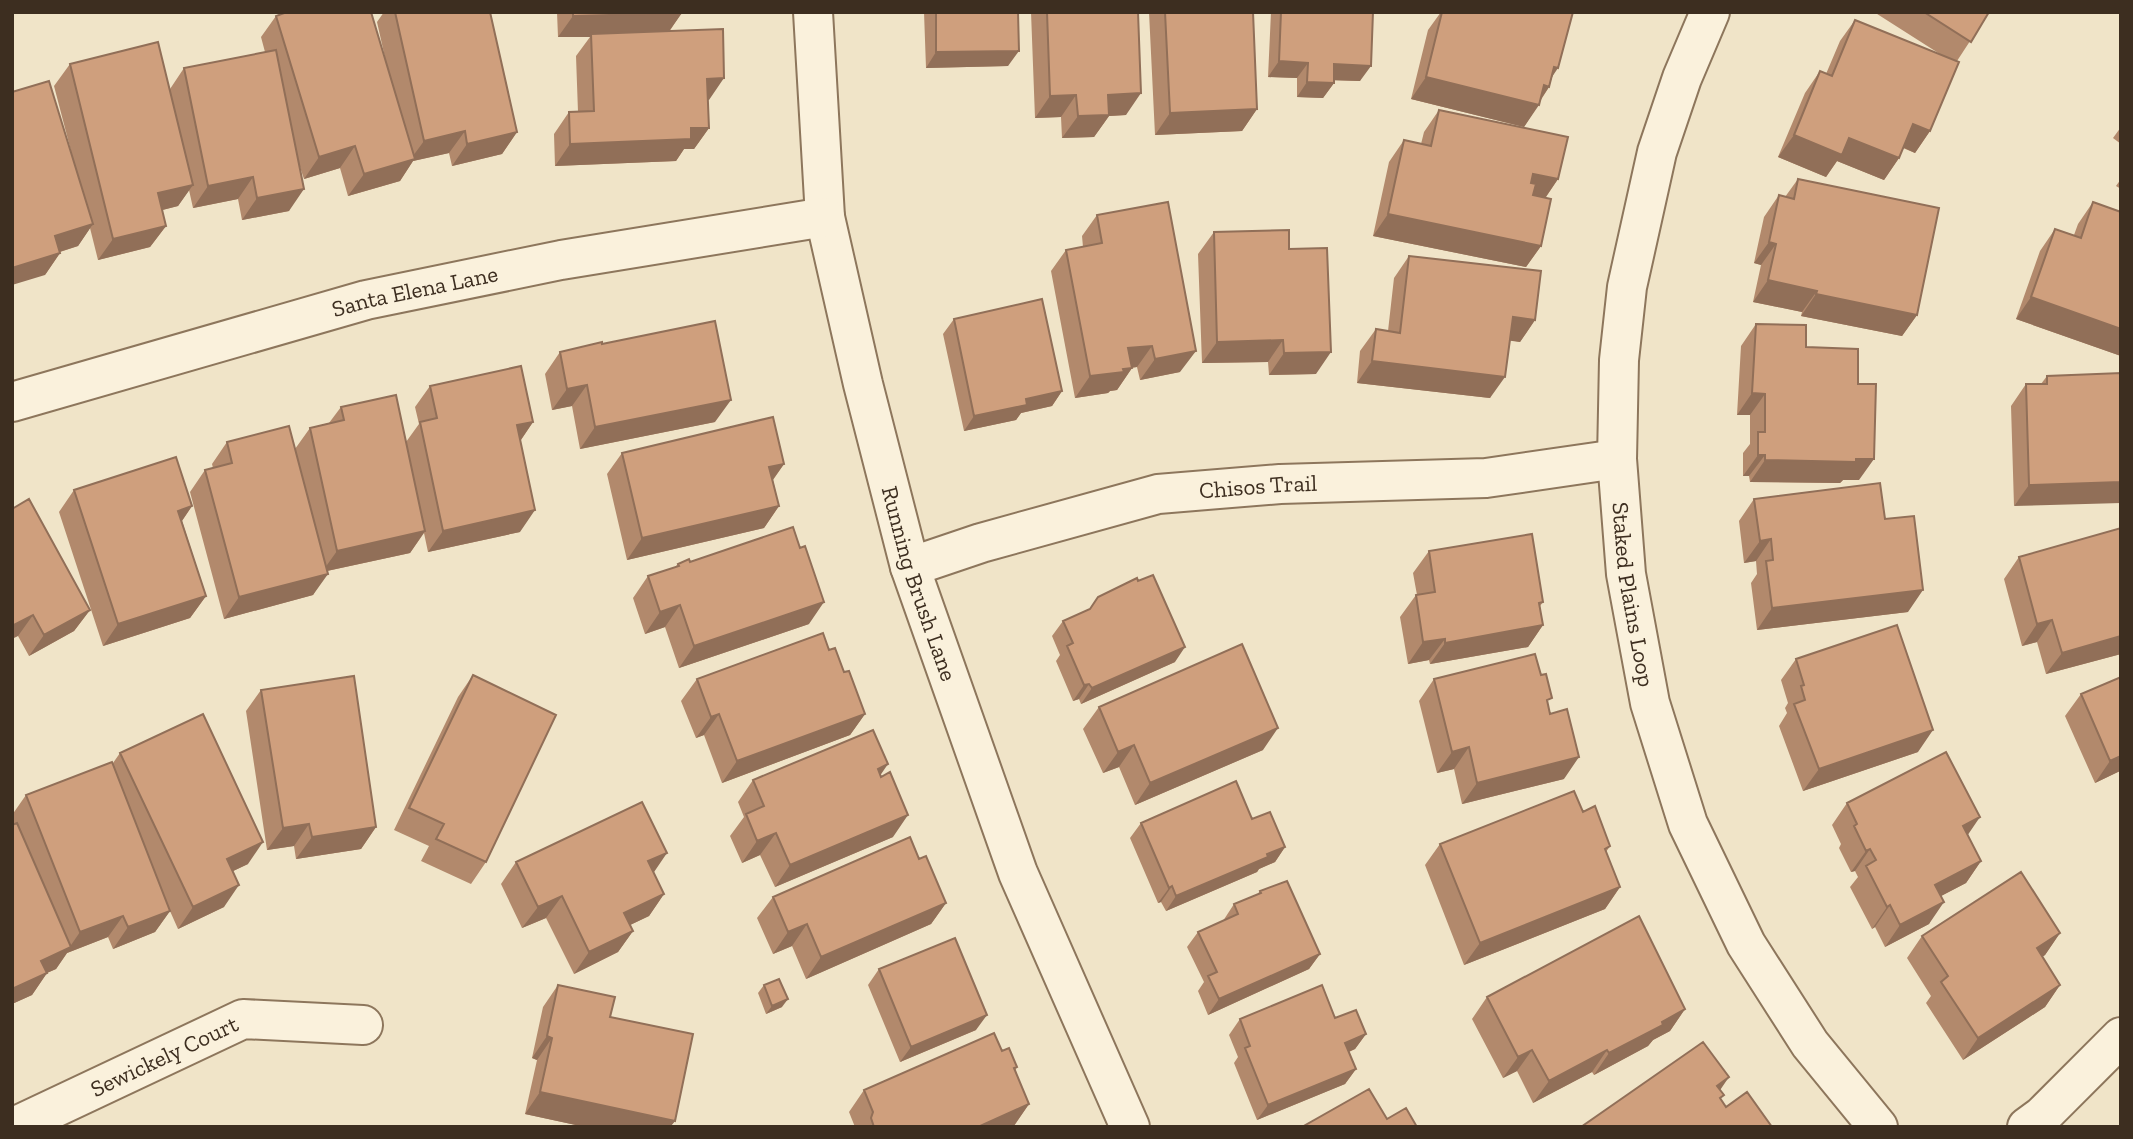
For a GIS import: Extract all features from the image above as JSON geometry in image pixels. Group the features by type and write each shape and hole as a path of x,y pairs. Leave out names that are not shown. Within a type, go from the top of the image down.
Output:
{"street":[{"name":"Running Brush Lane","path":"813,12 825,217 863,384 910,567 1018,873 1130,1127"},
{"name":"Staked Plains Loop","path":"1710,12 1682,78 1661,139 1640,219 1627,286 1619,360 1617,459 1626,574 1650,703 1688,824 1746,944 1810,1044 1878,1127"},
{"name":"Santa Elena Lane","path":"12,402 366,300 561,260 825,217"},
{"name":"Chisos Trail","path":"910,567 981,543 1158,494 1280,484 1486,478 1617,459"},
{"name":"Sewickely Court","path":"14,1127 243,1019 363,1025"},
{"path":"2027,1127 2042,1116 2121,1037"}],"building":[{"path":"287,12 371,12 415,159 364,174 355,146 319,157 276,16"},
{"path":"395,12 490,12 517,132 467,144 465,131 424,141"},
{"path":"573,12 682,12 682,13 573,16"},
{"path":"936,12 1018,12 1019,51 936,52"},
{"path":"1047,12 1138,12 1141,93 1108,95 1109,115 1078,116 1076,95 1050,96"},
{"path":"1165,12 1253,12 1257,109 1170,113"},
{"path":"1281,12 1373,12 1371,66 1334,64 1334,83 1307,82 1308,63 1279,61"},
{"path":"1442,12 1573,12 1558,68 1554,67 1549,87 1544,85 1539,105 1426,77"},
{"path":"1924,12 1989,12 1971,42"},
{"path":"1855,20 1959,62 1930,131 1913,124 1899,158 1849,138 1842,155 1794,135 1820,71 1832,76"},
{"path":"723,29 724,78 707,79 709,128 691,128 691,139 570,144 569,112 594,111 591,34"},
{"path":"158,42 193,185 158,193 166,226 113,239 70,64"},
{"path":"276,50 304,189 257,198 253,177 208,186 184,68"},
{"path":"49,81 93,224 55,236 60,253 12,268 12,92"},
{"path":"1439,110 1568,137 1558,179 1533,174 1531,183 1536,184 1533,195 1551,199 1541,246 1388,214 1404,140 1431,146"},
{"path":"1798,179 1939,208 1917,315 1816,294 1817,291 1768,280 1776,244 1769,242 1779,195 1794,199"},
{"path":"1168,202 1196,351 1155,359 1152,346 1128,348 1132,368 1123,369 1124,372 1090,376 1066,250 1102,243 1097,215"},
{"path":"2093,202 2121,212 2121,329 2031,297 2055,229 2081,238"},
{"path":"1289,230 1289,249 1327,248 1331,352 1284,353 1283,340 1217,342 1214,232"},
{"path":"1409,256 1541,271 1535,320 1513,317 1505,377 1372,361 1376,329 1400,333"},
{"path":"1042,299 1062,391 1026,399 1027,405 974,416 954,319"},
{"path":"715,321 731,400 595,427 587,385 567,389 560,352"},
{"path":"1756,324 1806,325 1806,347 1858,349 1858,384 1876,384 1874,459 1856,459 1856,462 1765,460 1765,455 1758,455 1758,432 1765,432 1765,394 1752,393"},
{"path":"521,366 533,422 517,425 535,510 443,531 420,422 437,418 430,386"},
{"path":"2121,373 2121,482 2029,485 2026,384 2047,384 2047,376"},
{"path":"396,395 425,531 337,551 310,428 344,420 341,407"},
{"path":"773,417 784,464 769,467 779,506 642,538 622,453"},
{"path":"289,426 328,574 239,597 205,470 232,463 227,442"},
{"path":"176,457 192,506 178,511 206,596 118,624 74,490"},
{"path":"1880,483 1885,519 1914,516 1923,590 1772,608 1766,561 1773,560 1771,539 1760,541 1754,499"},
{"path":"29,499 90,610 44,635 33,615 12,626 12,509"},
{"path":"793,527 800,548 805,546 824,602 694,646 680,605 660,612 648,576 679,566 678,564 689,559 690,562"},
{"path":"2121,528 2121,636 2062,653 2052,620 2037,624 2019,557"},
{"path":"1532,534 1543,602 1539,603 1543,625 1445,643 1445,639 1423,642 1416,595 1435,592 1429,551"},
{"path":"1153,575 1185,647 1092,688 1089,684 1084,685 1067,646 1073,643 1063,621 1090,609 1098,597 1137,578 1138,581"},
{"path":"1897,625 1933,730 1819,769 1794,704 1805,700 1801,686 1804,685 1796,659"},
{"path":"823,633 829,650 835,648 844,672 849,671 865,714 737,761 719,714 711,717 697,679"},
{"path":"1242,644 1278,728 1150,783 1134,745 1118,752 1099,707"},
{"path":"1535,654 1541,675 1546,674 1552,698 1547,700 1550,714 1567,709 1579,757 1477,783 1469,747 1452,752 1434,679"},
{"path":"473,675 556,715 486,862 436,839 444,824 409,808"},
{"path":"354,676 376,827 312,837 309,824 283,828 261,690"},
{"path":"2121,677 2121,756 2110,761 2081,694"},
{"path":"203,714 263,842 227,859 239,885 193,907 120,753"},
{"path":"873,730 888,764 878,769 881,777 890,772 908,815 790,865 776,833 757,841 746,814 764,806 753,780"},
{"path":"1946,752 1980,817 1963,826 1981,861 1935,885 1944,902 1900,925 1890,905 1887,907 1866,866 1876,860 1870,849 1866,851 1847,803"},
{"path":"112,762 170,911 128,927 123,916 80,932 26,795"},
{"path":"1236,781 1252,819 1270,812 1285,847 1267,854 1268,857 1176,896 1172,886 1169,888 1141,823"},
{"path":"1574,791 1583,812 1595,806 1610,846 1605,849 1620,887 1480,943 1440,844"},
{"path":"642,802 667,853 648,861 664,894 624,913 633,931 589,952 562,896 538,907 516,862"},
{"path":"17,823 71,947 41,961 47,973 12,989 12,825"},
{"path":"910,837 919,859 926,856 946,903 821,957 807,924 788,932 773,897"},
{"path":"2021,872 2060,933 2037,948 2060,985 1978,1038 1941,982 1948,976 1922,936"},
{"path":"1287,881 1320,954 1219,999 1208,976 1217,972 1198,932 1238,914 1234,904"},
{"path":"1639,916 1685,1009 1662,1022 1663,1025 1609,1053 1607,1050 1549,1081 1532,1050 1518,1057 1487,997"},
{"path":"955,938 987,1015 911,1047 879,969"},
{"path":"779,979 788,999 772,1006 764,985"},
{"path":"558,985 615,997 610,1017 693,1034 675,1121 540,1092 552,1038 547,1036"},
{"path":"1322,985 1335,1018 1356,1010 1366,1034 1345,1043 1356,1069 1268,1105 1245,1048 1250,1046 1240,1019"},
{"path":"994,1033 1002,1051 1009,1048 1029,1104 978,1127 874,1127 871,1118 873,1112 864,1090"},
{"path":"1703,1042 1729,1077 1717,1086 1724,1095 1720,1098 1726,1107 1747,1092 1772,1127 1581,1127"},
{"path":"1369,1089 1387,1119 1406,1108 1417,1127 1302,1127"}]}
